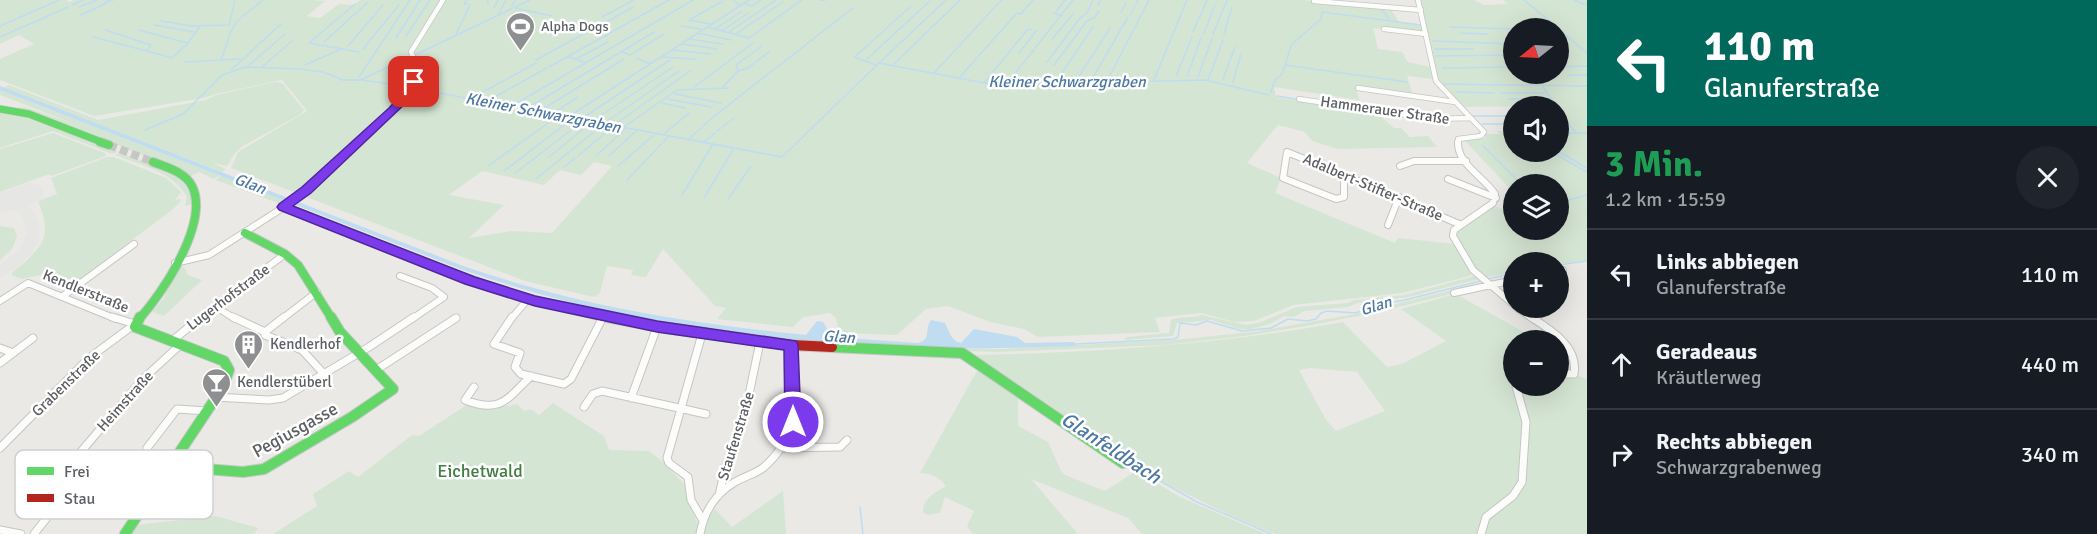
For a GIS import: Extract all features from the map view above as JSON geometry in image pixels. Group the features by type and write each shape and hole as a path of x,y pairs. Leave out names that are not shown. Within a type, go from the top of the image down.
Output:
{"street":[{"path":"175,263 209,255 285,206 393,110 412,88 417,66 412,56 412,49 443,0"},
{"name":"Hammerauer Straße","path":"1418,0 1436,81 1484,133 1481,136 1458,139 1458,149 1466,161"},
{"path":"1314,1 1421,10"},
{"path":"1384,29 1426,34"},
{"path":"1358,88 1455,102"},
{"name":"Hammerauer Straße","path":"1299,99 1448,120 1471,118"},
{"path":"0,109 29,114 109,145"},
{"name":"Adalbert-Stifter-Straße","path":"1344,174 1344,197 1340,199 1283,178 1287,152 1344,174 1399,197 1459,224"},
{"path":"1400,166 1414,161 1466,161 1489,184 1496,198"},
{"name":"Kendlerstraße","path":"135,324 159,297 195,214 196,195 191,183 181,175 153,162"},
{"path":"1448,179 1496,198"},
{"path":"1388,225 1399,197"},
{"path":"1496,198 1493,203 1459,224 1453,236 1477,274 1503,296"},
{"path":"285,206 470,280 603,317 760,342 962,353 1123,463"},
{"path":"244,233 285,254 298,265 340,332 376,370 456,318"},
{"path":"63,296 134,244"},
{"name":"Lugerhofstraße","path":"176,343 215,306 285,254"},
{"path":"215,397 279,399 324,374 444,297 432,288 400,276"},
{"path":"1454,293 1503,281"},
{"name":"Kendlerstraße","path":"0,301 27,283 224,361 228,365 229,376 180,450"},
{"path":"265,332 316,292"},
{"path":"529,298 494,344 520,353 515,367 516,371 531,376 564,384 571,379 603,317"},
{"path":"215,306 244,324 265,332 265,335 302,350 324,374"},
{"path":"1533,318 1553,330"},
{"name":"Grabenstraße","path":"0,447 89,358 126,328 135,324"},
{"path":"632,398 657,327"},
{"path":"702,334 668,458 669,463 688,477 691,500 702,519"},
{"path":"0,363 33,338"},
{"name":"Staufenstraße","path":"719,495 726,465 745,414 760,342"},
{"path":"1569,342 1576,349 1580,362 1579,369 1574,374 1569,374"},
{"name":"Heimstraße","path":"82,450 176,343"},
{"path":"700,534 702,519 719,495 732,484 763,467 780,448 794,418 791,345"},
{"path":"0,348 12,353"},
{"name":"Pegiusgasse","path":"213,470 243,472 264,469 352,417 393,389 376,370"},
{"path":"474,387 465,400 494,408 502,405 531,376"},
{"path":"585,407 593,394 599,391 706,414"},
{"path":"1481,534 1486,517 1513,496 1522,482 1526,422 1519,396"},
{"path":"147,448 177,409 206,411"},
{"path":"780,448 840,447 847,440"},
{"name":"Heimstraße","path":"34,534 46,519"},
{"name":"Kendlerstraße","path":"125,534 135,519"},
{"path":"0,530 21,534"}],"green space":[{"path":"0,0 325,1 307,16 320,18 339,4 354,5 360,0 1302,0 1390,8 1399,22 1422,25 1424,33 1373,28 1378,49 1402,52 1408,62 1430,67 1433,79 1407,76 1413,95 1356,87 1359,100 1274,87 1276,97 1378,114 1394,128 1401,128 1410,137 1428,136 1437,147 1337,149 1312,141 1305,132 1278,125 1247,163 1281,178 1275,193 1395,243 1398,238 1455,244 1472,273 1470,276 1402,293 1293,305 1254,321 1235,322 1201,313 1155,318 1160,332 1038,337 1024,329 990,322 948,306 926,309 897,335 846,333 838,328 836,318 830,313 803,317 793,327 717,319 726,308 715,306 663,249 646,277 631,275 633,270 607,266 600,293 594,297 525,281 231,168 238,152 307,111 282,80 204,98 94,116 0,80 0,59 34,44 19,35 0,44","holes":["594,162 612,166 552,233 511,231 469,238 504,205 449,195 482,171 544,185 560,170 581,175"]},
{"path":"1420,0 1474,0 1484,5 1508,4 1503,0 1587,0 1587,260 1569,263 1569,252 1503,252 1503,274 1483,278 1479,275 1456,234 1458,229 1495,206 1503,208 1503,240 1569,240 1569,174 1503,174 1503,181 1466,142 1461,141 1485,138 1485,134 1500,134 1497,131 1503,131 1503,162 1569,162 1569,96 1503,96 1503,107 1461,107 1438,81"},
{"path":"276,82 282,83 304,110 301,114 243,146 235,153 227,166 213,163 226,169 222,172 3,88 9,85 98,120 206,100 216,95"},
{"path":"0,90 219,175 214,179 199,172 189,177 102,138 13,108 25,107 72,123 0,95"},
{"path":"0,111 27,116 118,152 112,154 53,131 0,148"},
{"path":"53,133 105,153 106,156 0,192 0,149"},
{"path":"119,153 153,165 175,176 190,193 193,204 185,206 187,197 174,181 156,170 115,155"},
{"path":"107,157 114,157 166,178 181,192 175,200 180,199 181,201 72,285 56,285 44,274 22,279 11,275 33,254 43,240 44,219 38,201 57,194 51,178"},
{"path":"221,175 289,202 283,205 216,180"},
{"path":"0,226 14,228 17,237 12,249 0,260"},
{"path":"177,266 185,268 188,275 202,280 164,316 152,312 164,298"},
{"path":"1475,276 1479,279 1409,297 1357,303 1348,307 1304,311 1294,317 1284,316 1270,324 1251,329 1239,329 1211,320 1177,323 1173,336 1124,340 1127,337 1169,333 1171,320 1179,318 1201,315 1246,325 1261,322 1297,307 1405,295"},
{"path":"1484,282 1487,285 1378,312 1312,325 1164,345 997,352 794,344 795,340 887,347 1003,349 1174,340 1252,332 1356,314"},
{"path":"1456,294 1520,330 1503,330 1503,396 1569,396 1569,358 1578,363 1571,373 1587,379 1587,534 1275,534 1229,515 1151,476 974,355 1067,352 1205,342 1343,322 1387,367 1402,364 1446,341 1401,309","holes":["1310,368 1357,372 1385,411 1336,431 1326,420 1299,370"]},
{"path":"979,367 1018,390 1018,426 1048,442 1065,475 1105,491 1136,471 1180,497 1266,534 1142,534 1128,518 1031,479 1078,534 973,534 967,526 974,511 945,497 940,513 927,515 923,512 925,503 946,486 934,476 920,473"},
{"name":"Eichetwald","path":"553,403 604,436 609,450 649,451 662,461 689,489 691,509 699,526 698,534 273,534 317,506 313,494 349,471 358,477 412,435 419,436 468,404 496,410 503,405 517,404 524,411 531,409 539,415"},
{"path":"783,491 786,534 701,534 707,518 715,509 732,527"},
{"path":"213,516 258,528 254,534 130,534 135,525 189,519 213,519"}],"water":[{"path":"0,86 466,267 550,292 634,311 719,325 806,335 817,321 823,322 833,337 918,343 925,339 931,320 945,323 953,338 961,343 974,329 1017,337 1025,343 1074,342 1076,346 999,348 843,344 766,337 612,312 537,293 463,270 0,90"}],"waterway":[{"path":"0,26 59,0"},
{"path":"72,5 83,0"},
{"path":"79,7 97,0"},
{"path":"104,3 109,0"},
{"path":"109,1 113,0"},
{"path":"237,21 263,0"},
{"path":"359,77 410,0"},
{"path":"396,38 420,0"},
{"path":"406,36 430,0"},
{"path":"466,0 464,4 467,4"},
{"path":"494,8 498,0"},
{"path":"498,15 506,0"},
{"path":"512,6 515,0"},
{"path":"455,36 530,0"},
{"path":"602,17 634,0"},
{"path":"549,67 669,0"},
{"path":"512,106 693,0"},
{"path":"733,0 739,5"},
{"path":"744,3 749,0"},
{"path":"744,3 752,6 761,0"},
{"path":"730,31 776,0"},
{"path":"722,31 749,38 802,0"},
{"path":"820,0 825,0"},
{"path":"867,59 931,0"},
{"path":"879,63 946,0"},
{"path":"894,64 960,0"},
{"path":"995,7 1002,0"},
{"path":"1017,13 1021,14 1033,0"},
{"path":"1056,12 1065,0"},
{"path":"1061,16 1073,0"},
{"path":"1047,62 1080,18 1087,13 1093,0"},
{"path":"1098,5 1101,0"},
{"path":"1107,81 1149,0"},
{"path":"1154,80 1187,0"},
{"path":"1193,32 1207,0"},
{"path":"1213,34 1227,0"},
{"path":"1524,0 1546,18"},
{"path":"1574,0 1587,5"},
{"path":"711,24 689,20 723,1"},
{"path":"737,33 783,2"},
{"path":"81,15 107,3"},
{"path":"324,42 367,3"},
{"path":"698,33 744,3"},
{"path":"1121,12 1126,3"},
{"path":"355,4 309,43 359,52"},
{"path":"161,21 192,26 229,25 234,5"},
{"path":"348,46 383,5"},
{"path":"363,49 399,5"},
{"path":"455,36 470,5"},
{"path":"1204,33 1215,5"},
{"path":"857,55 911,6"},
{"path":"1130,15 1135,6"},
{"path":"0,37 68,7"},
{"path":"601,25 633,7"},
{"path":"1224,34 1232,7"},
{"path":"515,8 552,16"},
{"name":"Kleiner Schwarzgraben","path":"689,140 713,117 853,8"},
{"path":"934,73 994,8"},
{"path":"1381,8 1389,19"},
{"path":"715,29 742,11"},
{"path":"1054,65 1087,21 1095,17 1099,11"},
{"path":"1291,45 1321,19 1322,12 1421,25"},
{"path":"722,31 748,13"},
{"path":"1054,13 1061,16"},
{"path":"959,78 1016,14"},
{"path":"1052,39 1073,14"},
{"path":"1035,48 1061,16"},
{"path":"1095,74 1128,17"},
{"path":"230,33 236,23"},
{"path":"231,70 281,24"},
{"path":"154,25 194,32"},
{"path":"147,51 172,58 188,43 200,26"},
{"path":"681,26 701,29"},
{"path":"597,27 604,30"},
{"path":"708,27 715,29"},
{"path":"1055,83 1093,27"},
{"path":"1450,27 1503,29"},
{"path":"536,60 594,28"},
{"path":"1085,67 1110,28"},
{"path":"715,29 722,31"},
{"path":"984,83 1028,29 1032,30"},
{"path":"105,30 151,45 147,51"},
{"path":"139,30 187,43"},
{"path":"1019,53 1036,31"},
{"path":"526,109 654,32"},
{"path":"650,64 698,33"},
{"path":"698,33 731,40"},
{"path":"1461,33 1487,34"},
{"path":"249,65 285,34"},
{"path":"623,52 630,55 664,34"},
{"path":"221,60 230,35"},
{"path":"415,55 455,36"},
{"path":"93,37 147,51"},
{"path":"1176,76 1192,37"},
{"path":"1187,76 1201,38"},
{"path":"1569,38 1587,53"},
{"path":"689,39 723,44"},
{"path":"1198,77 1212,39"},
{"path":"1208,80 1223,40"},
{"path":"263,66 292,41"},
{"path":"1433,41 1503,44"},
{"path":"578,58 608,42"},
{"path":"694,87 753,43"},
{"path":"682,44 717,49"},
{"path":"738,71 736,65 762,46"},
{"path":"1271,92 1275,80 1282,74 1291,46"},
{"path":"1223,79 1235,47"},
{"path":"305,65 341,49"},
{"path":"1435,49 1473,49"},
{"path":"672,50 710,54"},
{"path":"1006,84 1034,50"},
{"path":"738,71 748,68 770,51"},
{"path":"1233,82 1241,54"},
{"path":"1436,56 1503,55"},
{"path":"145,130 183,114 222,75 245,67 300,69 323,72 343,80 360,80 410,57"},
{"path":"568,57 584,62"},
{"path":"661,57 696,59"},
{"path":"854,57 876,65"},
{"path":"637,58 650,64"},
{"path":"184,62 240,59"},
{"path":"539,112 624,59"},
{"path":"581,119 670,60"},
{"path":"474,97 536,63"},
{"name":"Kleiner Schwarzgraben","path":"734,148 782,157 879,63"},
{"name":"Kleiner Schwarzgraben","path":"879,63 984,83"},
{"path":"568,117 650,64"},
{"path":"1285,65 1407,82"},
{"path":"1569,67 1587,66"},
{"path":"592,122 673,67"},
{"path":"1443,68 1503,67"},
{"path":"491,99 547,68"},
{"path":"1075,83 1084,68"},
{"path":"604,124 679,71"},
{"path":"614,126 690,71"},
{"path":"722,88 738,71"},
{"path":"1091,82 1094,75"},
{"path":"1569,75 1587,75"},
{"name":"Kleiner Schwarzgraben","path":"362,80 409,87"},
{"name":"Kleiner Schwarzgraben","path":"984,83 995,85 1205,80 1269,95"},
{"path":"1444,84 1587,86"},
{"path":"1543,87 1549,96"},
{"name":"Kleiner Schwarzgraben","path":"413,88 539,112"},
{"path":"624,127 677,90 728,88"},
{"path":"1457,92 1494,93"},
{"path":"1501,93 1545,93"},
{"path":"675,94 721,103"},
{"name":"Kleiner Schwarzgraben","path":"1277,96 1296,99"},
{"path":"552,114 578,97"},
{"path":"668,99 711,107"},
{"path":"662,103 685,108"},
{"name":"Kleiner Schwarzgraben","path":"539,112 552,114"},
{"path":"665,133 689,113"},
{"name":"Kleiner Schwarzgraben","path":"552,114 568,117"},
{"path":"488,166 558,116"},
{"path":"1473,116 1503,116"},
{"name":"Kleiner Schwarzgraben","path":"568,117 592,122"},
{"path":"717,131 734,118"},
{"path":"504,171 572,119"},
{"path":"515,173 583,121"},
{"path":"549,157 592,122"},
{"name":"Kleiner Schwarzgraben","path":"592,122 604,124"},
{"path":"536,179 604,124"},
{"name":"Kleiner Schwarzgraben","path":"604,124 614,126"},
{"path":"1482,124 1503,124"},
{"path":"1569,125 1576,132"},
{"path":"578,156 614,126"},
{"name":"Kleiner Schwarzgraben","path":"614,126 689,140"},
{"path":"596,156 626,128"},
{"path":"609,156 637,130"},
{"path":"704,142 715,133"},
{"path":"1569,133 1587,133"},
{"path":"618,166 654,135"},
{"path":"627,180 668,137"},
{"name":"Kleiner Schwarzgraben","path":"689,140 713,144"},
{"path":"682,195 713,144"},
{"name":"Kleiner Schwarzgraben","path":"713,144 734,148"},
{"path":"1482,145 1511,174"},
{"path":"704,198 734,148"},
{"path":"1569,157 1587,168"},
{"path":"564,167 575,158"},
{"path":"1569,162 1587,172"},
{"path":"728,199 751,166"},
{"path":"1569,200 1587,195"},
{"name":"Glan","path":"1569,263 1587,261"},
{"name":"Glan","path":"1488,279 1503,276"},
{"name":"Glan","path":"1075,344 1174,339 1178,337 1180,323 1196,325 1207,321 1242,331 1271,328 1288,319 1307,321 1316,319 1321,313 1327,311 1355,313 1362,311 1364,307 1405,300 1480,281"},
{"name":"Glanfeldbach","path":"1127,462 1197,502 1271,534"},
{"path":"860,507 863,534"}],"taxiway":[{"path":"0,205 13,204 26,209 34,234 23,253 0,272"}],"runway":[{"path":"0,204 30,193"}],"tunnel":[{"path":"109,145 153,162"}],"traffic: fast":[{"path":"0,109 29,114 109,145"},
{"path":"153,162 175,171 189,181 195,197 195,211 186,243 172,275 158,298 136,322 135,327 224,361 229,370 223,387 181,450"},
{"path":"284,207 409,258 504,292 568,309 666,328"},
{"path":"213,470 243,472 264,469 352,417 393,389 340,332 298,265 285,254 245,233"},
{"path":"832,347 962,353 1123,463"},
{"path":"125,534 135,519"}],"traffic: jam":[{"path":"666,328 791,345 832,347"}],"place":[{"name":"Alpha Dogs","path":"520,52"},
{"name":"Kendlerhof","path":"249,370"},
{"name":"Kendlerstüberl","path":"216,408"}],"route":[{"path":"414,82 405,98 393,110 307,190 284,207 470,280 535,301 657,327 791,345 793,422"}]}
